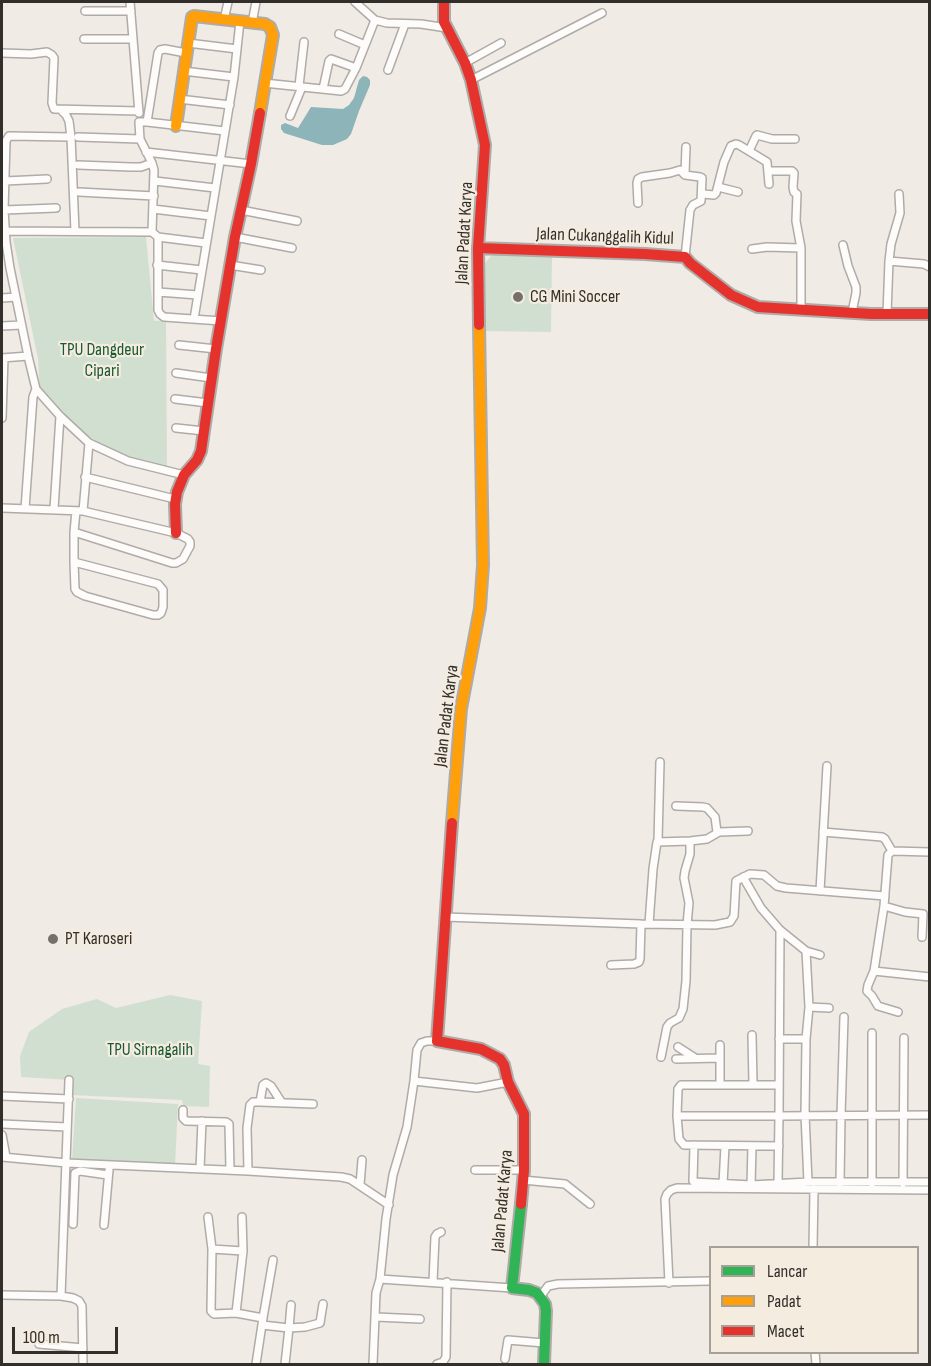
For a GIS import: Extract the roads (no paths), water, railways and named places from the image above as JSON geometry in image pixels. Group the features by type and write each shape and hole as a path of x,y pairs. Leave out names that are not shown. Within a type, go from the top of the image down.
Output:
{"street":[{"path":"130,2 139,111 143,122"},
{"path":"224,20 228,2"},
{"path":"252,23 256,2"},
{"path":"355,2 375,20 447,28"},
{"name":"Jalan Padat Karya","path":"444,2 443,17 471,80 485,145 477,248 483,554 480,608 458,737 437,1041 481,1049 500,1059 513,1094 524,1114 523,1175 512,1288"},
{"path":"85,11 130,11"},
{"path":"471,80 602,13"},
{"path":"176,126 192,17 265,24 270,27 273,35 230,265 201,451 197,460 184,475 177,492 175,499 176,534"},
{"path":"264,83 341,91 345,89 375,20"},
{"path":"194,319 230,105 240,21"},
{"path":"388,70 405,24"},
{"path":"339,34 365,45"},
{"path":"84,39 132,39"},
{"path":"290,116 301,87 304,42"},
{"path":"465,63 501,43"},
{"path":"221,321 164,317 158,310 153,209 155,181 152,163 140,139 160,50 237,49"},
{"path":"2,53 47,52 52,55 54,58 52,103 54,109 139,111"},
{"path":"323,89 331,59 356,68"},
{"path":"183,71 234,77"},
{"path":"179,99 230,105"},
{"path":"61,110 66,115 75,137 75,231"},
{"path":"143,122 225,131"},
{"path":"749,151 757,135 772,139 795,139"},
{"path":"140,139 9,136 4,150 5,268 16,297 36,389 88,443 128,461 184,475"},
{"path":"703,194 714,195 724,162 731,146 736,144 766,160 769,184"},
{"path":"684,175 686,147"},
{"path":"146,152 250,164"},
{"path":"78,165 141,167 152,163"},
{"path":"638,203 638,179 642,177 680,170 684,175 701,177 703,194 701,201 693,205 690,210 685,257"},
{"path":"769,171 792,171 794,173 796,221 801,248 801,310"},
{"path":"4,178 47,179"},
{"path":"155,181 215,188"},
{"path":"718,187 738,192"},
{"path":"79,192 154,195"},
{"path":"886,314 891,244 900,213 899,194"},
{"path":"3,207 56,208"},
{"path":"153,209 211,216"},
{"path":"241,210 297,221"},
{"path":"4,237 75,231 155,234 206,243"},
{"path":"235,237 292,248"},
{"path":"843,246 856,287 852,312"},
{"name":"Jalan Cukanggalih Kidul","path":"477,248 685,257 718,286 741,300 758,306 886,314 930,314"},
{"path":"752,249 801,248"},
{"path":"889,261 924,264 930,267"},
{"path":"157,264 202,270"},
{"path":"230,265 261,270"},
{"path":"158,292 198,295"},
{"path":"2,298 16,297"},
{"path":"2,326 21,325"},
{"path":"179,345 216,349"},
{"path":"2,418 3,358 28,356"},
{"path":"176,374 211,378"},
{"path":"25,509 33,397 36,389"},
{"path":"175,399 208,403"},
{"path":"54,510 60,416"},
{"path":"176,428 204,431"},
{"path":"74,562 158,584 163,588 163,607 160,613 153,615 78,593 75,589 74,562 74,532 85,477 88,443"},
{"path":"85,477 175,499"},
{"path":"2,508 79,511 176,534 188,539 190,544 183,559 174,563 74,532"},
{"path":"611,965 634,964 640,959 658,841 660,762"},
{"path":"820,891 827,766"},
{"path":"676,806 707,808 715,817 717,832"},
{"path":"658,841 690,841 707,839 717,832 748,831"},
{"path":"823,832 882,837 892,851"},
{"path":"661,1057 667,1027 679,1018 683,1009 689,903 684,878 690,854 690,841"},
{"path":"898,1012 878,1006 867,991 874,971 884,906 888,855 892,851 930,852"},
{"path":"445,917 715,925 730,922 736,911 736,881 758,873 777,886 885,896"},
{"path":"743,877 761,908 780,930 806,951 820,955"},
{"path":"884,906 923,914 922,937"},
{"path":"778,1183 780,930"},
{"path":"806,951 809,1007 806,1039 805,1115 808,1182"},
{"path":"874,971 930,977"},
{"path":"809,1007 829,1008"},
{"path":"840,1183 844,1017"},
{"path":"872,1034 872,1183"},
{"path":"752,1035 753,1084"},
{"path":"903,1183 904,1038"},
{"path":"779,1039 806,1039"},
{"path":"373,1365 376,1293 380,1279 386,1219 393,1175 407,1127 417,1050 427,1041 437,1041"},
{"path":"720,1045 720,1085"},
{"path":"678,1047 694,1058"},
{"path":"676,1059 720,1058"},
{"path":"61,1296 69,1080"},
{"path":"414,1081 477,1088 508,1082"},
{"path":"260,1102 263,1085 266,1083 271,1086 282,1102"},
{"path":"779,1085 680,1086 677,1116 679,1139 684,1145 779,1146"},
{"path":"2,1096 69,1099"},
{"path":"248,1171 247,1128 250,1105 253,1102 313,1104"},
{"path":"183,1110 183,1118 186,1121 229,1124 230,1170"},
{"path":"677,1116 930,1115"},
{"path":"200,1169 202,1122"},
{"path":"2,1124 67,1127"},
{"path":"2,1135 4,1157 67,1163 341,1177 350,1179 389,1205"},
{"path":"694,1145 693,1182 751,1185 808,1182 930,1182"},
{"path":"723,1184 725,1146"},
{"path":"751,1185 752,1146"},
{"path":"360,1185 362,1160"},
{"path":"104,1225 109,1165"},
{"path":"475,1170 523,1175 565,1184 590,1204"},
{"path":"73,1224 75,1173 80,1171 108,1175"},
{"path":"669,1282 665,1199 670,1190 677,1188 930,1191"},
{"path":"813,1246 814,1189"},
{"path":"208,1217 212,1249 211,1311 214,1314 236,1313 289,1328 305,1327 320,1323 324,1304"},
{"path":"236,1313 243,1251 242,1217"},
{"path":"433,1282 435,1237 441,1232"},
{"path":"212,1249 243,1251"},
{"path":"256,1365 273,1260"},
{"path":"380,1279 447,1282 529,1290 537,1293 541,1296 546,1311 544,1365"},
{"path":"541,1296 548,1286 558,1284 709,1281"},
{"path":"437,1365 446,1357 447,1282"},
{"path":"2,1295 61,1296 73,1298 81,1304 83,1365"},
{"path":"285,1365 291,1305"},
{"path":"376,1317 420,1319"},
{"path":"504,1359 508,1340 544,1343"},
{"path":"39,1344 83,1348"}],"water":[{"path":"363,76 370,80 370,85 347,139 333,145 322,145 284,133 281,129 281,125 285,123 298,128 311,107 343,109 354,98 359,80"}],"place":[{"name":"CG Mini Soccer","path":"518,297"},
{"name":"PT Karoseri","path":"53,939"}],"park label":[{"name":"TPU Dangdeur Cipari","path":"102,360"},
{"name":"TPU Sirnagalih","path":"150,1050"}]}
